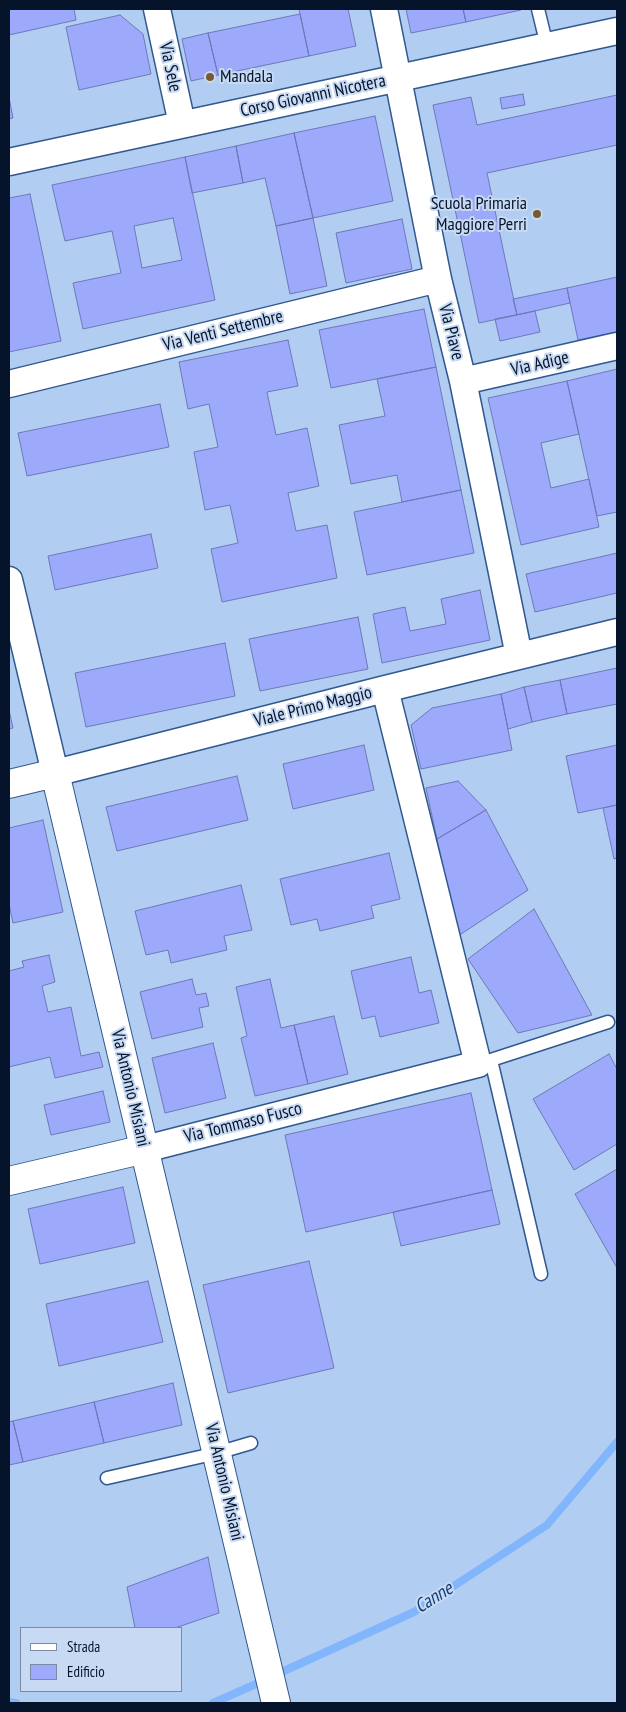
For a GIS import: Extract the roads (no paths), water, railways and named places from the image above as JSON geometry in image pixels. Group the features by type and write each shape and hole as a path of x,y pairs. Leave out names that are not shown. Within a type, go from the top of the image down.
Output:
{"street":[{"name":"Via Sele","path":"157,9 182,124"},
{"name":"Via Piave","path":"384,9 438,278 463,381 519,656"},
{"name":"Corso Giovanni Nicotera","path":"9,162 617,31"},
{"name":"Via Venti Settembre","path":"9,384 438,278"},
{"name":"Via Adige","path":"463,381 617,346"},
{"name":"Via Antonio Misiani","path":"9,580 276,1703"},
{"name":"Viale Primo Maggio","path":"9,784 617,632"},
{"path":"385,689 484,1062"},
{"name":"Via Tommaso Fusco","path":"9,1181 484,1062"}],"lane":[{"path":"538,9 547,46"},
{"path":"541,1274 484,1062 608,1022"},
{"path":"107,1478 217,1453 251,1443"}],"waterway":[{"name":"Canne","path":"275,1675 414,1612 547,1525 617,1442"},
{"name":"Canne","path":"213,1703 265,1680"},
{"name":"Canne","path":"9,1702 16,1703"}],"place":[{"name":"Mandala","path":"210,77"},
{"name":"Scuola Primaria Maggiore Perri","path":"537,214"}]}
